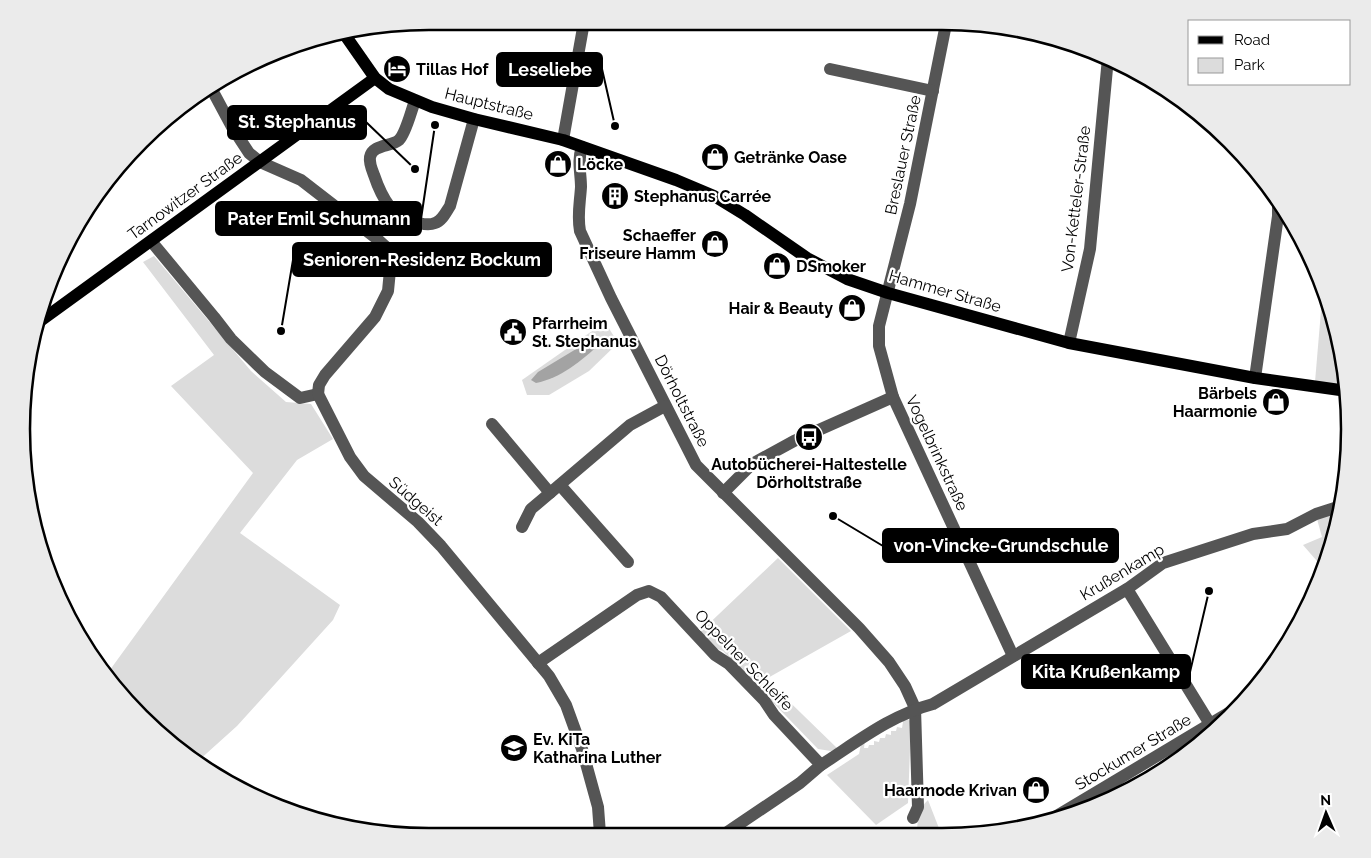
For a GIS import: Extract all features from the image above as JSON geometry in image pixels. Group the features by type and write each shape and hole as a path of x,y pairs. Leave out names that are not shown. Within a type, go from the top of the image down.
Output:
{"main road":[{"name":"Hauptstraße","path":"348,39 374,78 389,89 415,101 474,119 563,140"},
{"name":"Tarnowitzer Straße","path":"47,316 374,78"},
{"name":"Hammer Straße","path":"563,140 676,180 714,196 746,215 807,258 834,273 888,293 1069,343 1114,353 1255,378 1339,390"}],"street":[{"path":"563,140 583,30"},
{"name":"Breslauer Straße","path":"888,293 910,204 945,30"},
{"name":"Von-Ketteler-Straße","path":"1069,343 1090,249 1107,66"},
{"path":"830,69 933,91"},
{"path":"151,241 231,339 265,372 300,398 318,394 319,385 325,375 375,317 388,292 390,260 387,248 328,199 301,180 260,162 249,153 214,93"},
{"path":"415,101 398,142 374,150 370,155 370,163 381,194 391,209 405,219 429,224 436,223 444,216 450,206 474,119"},
{"name":"Dörholtstraße","path":"582,147 578,158 580,190 578,221 580,232 611,298 696,465 859,628 889,662 905,686 915,708"},
{"path":"1255,378 1278,214"},
{"name":"Vogelbrinkstraße","path":"888,293 879,326 879,346 893,397 1012,656"},
{"name":"Südgeist","path":"318,394 350,457 364,476 418,522 441,546 549,676 566,705 575,729 598,807 600,828"},
{"path":"723,492 752,464 794,441 893,397"},
{"path":"522,527 531,509 630,425 665,406"},
{"path":"492,424 628,562"},
{"name":"Krußenkamp","path":"1012,656 1127,589 1163,563 1253,534 1287,529 1316,514 1333,508"},
{"path":"1127,589 1210,724"},
{"name":"Oppelner Schleife","path":"538,663 637,594 649,591 662,597 715,655 729,664 764,700 774,715 821,765"},
{"path":"733,828 800,783 821,765 898,716 915,708 933,704 1012,656"},
{"path":"913,818 918,807 915,708"},
{"name":"Stockumer Straße","path":"1076,805 1210,724"}],"green space":[{"path":"154,256 251,371 286,402 311,404 333,439 297,460 240,533 340,605 333,620 237,726 202,757 186,746 147,711 110,670 253,473 171,386 214,355 143,262"},
{"path":"1321,306 1333,351 1339,385 1315,382"},
{"path":"605,322 618,343 589,371 549,395 527,395 522,380"},
{"path":"1331,515 1318,562 1303,545 1322,537 1317,519"},
{"path":"778,558 851,631 766,679 838,749 831,751 818,749 723,651 715,648 699,633"},
{"path":"904,716 911,722 908,803 876,825 827,775 859,754 861,744 865,740 864,748 868,748 869,745 874,745 874,741 879,742 880,738 885,738 886,734 891,735 891,731 896,731 897,727 902,728"},
{"path":"928,800 939,828 917,828 922,807"}],"shaded area":[{"path":"596,337 600,339 600,344 570,368 545,381 536,383 531,380 538,372"}],"place":[{"name":"Tillas Hof","path":"397,69"},
{"name":"Pater Emil Schumann","path":"435,125"},
{"name":"Leseliebe","path":"615,126"},
{"name":"Getränke Oase","path":"715,157"},
{"name":"Löcke","path":"558,164"},
{"name":"St. Stephanus","path":"415,169"},
{"name":"Stephanus Carrée","path":"615,196"},
{"name":"Schaeffer Friseure Hamm","path":"715,244"},
{"name":"DSmoker","path":"777,266"},
{"name":"Hair & Beauty","path":"852,308"},
{"name":"Senioren-Residenz Bockum","path":"281,331"},
{"name":"Pfarrheim St. Stephanus","path":"513,332"},
{"name":"Bärbels Haarmonie","path":"1276,402"},
{"name":"Autobücherei-Haltestelle Dörholtstraße","path":"809,437"},
{"name":"von-Vincke-Grundschule","path":"833,516"},
{"name":"Kita Krußenkamp","path":"1209,591"},
{"name":"Ev. KiTa Katharina Luther","path":"514,748"},
{"name":"Haarmode Krivan","path":"1036,790"}]}
